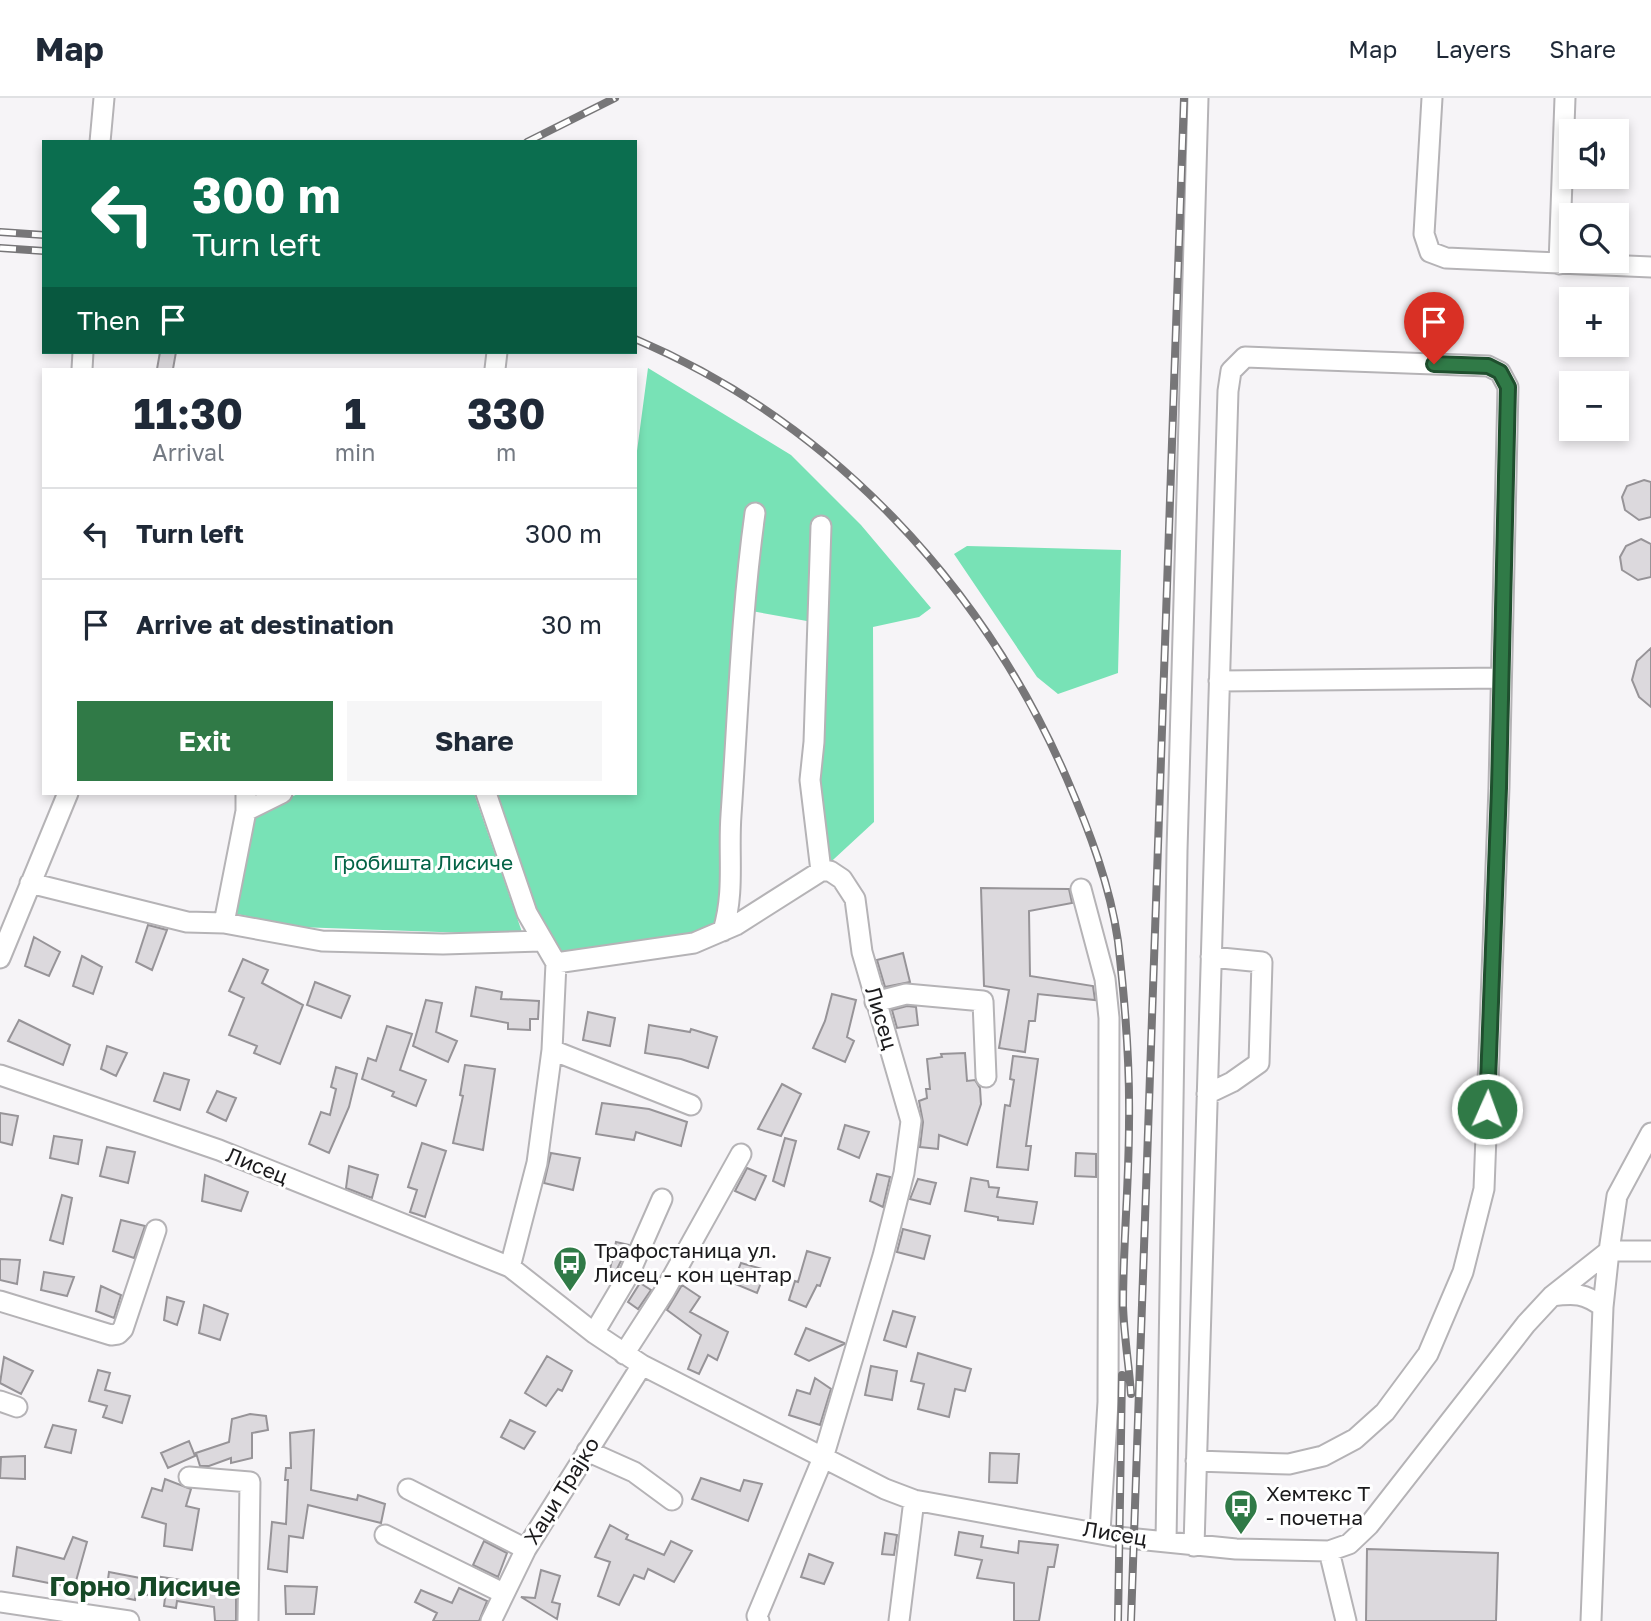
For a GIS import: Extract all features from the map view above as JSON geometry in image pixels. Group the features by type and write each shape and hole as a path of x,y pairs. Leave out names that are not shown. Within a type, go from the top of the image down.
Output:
{"street":[{"path":"100,140 104,98"},
{"path":"1166,1542 1177,851 1198,98"},
{"path":"1432,98 1424,234 1430,252 1446,258 1559,264"},
{"path":"1561,203 1565,98"},
{"path":"1629,266 1651,267"},
{"path":"1194,1546 1196,1461 1228,391 1231,371 1245,357 1488,366 1500,372 1508,387 1501,678 1484,1189 1462,1272 1428,1354 1385,1412 1356,1439 1323,1456 1289,1464 1196,1461"},
{"path":"723,931 733,886 731,818 747,572 755,513"},
{"path":"556,963 694,943 769,906 821,871 810,780 814,742 821,526"},
{"path":"1219,681 1501,678"},
{"path":"0,958 67,795"},
{"path":"224,923 246,802 274,795"},
{"path":"487,795 504,852 541,941 556,963 552,1050 537,1163 510,1267"},
{"name":"Лисец","path":"759,1621 757,1616 823,1458 883,1256 904,1173 911,1121 862,952 855,899 842,879 830,872 821,871"},
{"path":"30,883 187,922 224,923 321,941 443,944 541,941"},
{"path":"1081,889 1105,979 1109,1018 1108,1402 1100,1532"},
{"path":"1207,1094 1232,1082 1259,1063 1262,975 1262,962 1211,957"},
{"path":"875,1002 906,994 983,1001 986,1077"},
{"path":"552,1050 691,1105"},
{"name":"Лисец","path":"0,1074 219,1150 510,1267 594,1333 642,1365 823,1458 914,1500 1117,1537 1194,1546 1329,1551"},
{"path":"1591,1621 1603,1307 1609,1251 1617,1196 1651,1133"},
{"path":"624,1354 664,1292 741,1154"},
{"path":"594,1333 629,1274 662,1199"},
{"path":"0,1301 118,1335 123,1329 156,1230"},
{"path":"1346,1621 1329,1551 1349,1544 1369,1525 1526,1324 1552,1296 1609,1251 1651,1251"},
{"path":"1552,1296 1574,1293 1587,1295 1603,1307"},
{"name":"Хаџи Трајко","path":"491,1621 526,1549 642,1365"},
{"path":"587,1451 634,1472 672,1500"},
{"path":"189,1477 250,1482 248,1621"},
{"path":"408,1489 526,1549"},
{"path":"899,1621 914,1500"},
{"path":"385,1535 503,1593"},
{"path":"0,1602 129,1621"}],"green space":[{"path":"648,368 791,455 861,525 931,608 919,617 873,627 874,822 821,871 818,842 818,623 746,610 723,931 556,963 487,795 637,795 637,451"},
{"path":"967,546 1121,550 1118,673 1058,694 1037,677 954,554"},
{"name":"Гробишта Лисиче","path":"296,795 475,795 523,935 298,927 237,914 247,828 260,811"}],"building":[{"path":"160,354 176,354 173,368 157,368"},
{"path":"1644,480 1651,482 1651,517 1639,520 1625,510 1622,497 1627,486"},
{"path":"1641,539 1651,544 1651,577 1638,580 1622,570 1620,557 1626,546"},
{"path":"1651,648 1651,707 1639,697 1632,680 1637,661"},
{"path":"981,888 1069,889 1072,903 1029,911 1030,976 1093,986 1095,1000 1038,994 1035,1021 1029,1021 1025,1052 999,1048 1009,990 984,986"},
{"path":"148,925 167,930 152,970 136,962"},
{"path":"34,937 60,952 49,976 25,966"},
{"path":"903,953 910,982 885,987 877,960"},
{"path":"82,956 102,967 93,994 73,986"},
{"path":"243,959 268,970 262,983 303,1005 280,1064 254,1053 257,1046 229,1035 244,998 229,991"},
{"path":"315,982 350,996 341,1018 307,1005"},
{"path":"476,987 502,992 501,999 539,1001 538,1019 530,1019 530,1030 508,1029 508,1023 471,1016"},
{"path":"832,994 856,1000 847,1037 854,1041 845,1062 813,1048 825,1021"},
{"path":"426,1000 442,1003 436,1032 457,1041 448,1062 413,1046"},
{"path":"907,1006 916,1007 918,1025 897,1028 892,1010"},
{"path":"588,1012 615,1018 610,1046 583,1040"},
{"path":"19,1020 70,1045 63,1065 8,1041"},
{"path":"649,1025 690,1032 691,1029 717,1037 708,1068 681,1059 645,1053"},
{"path":"387,1026 412,1034 400,1070 426,1080 416,1106 392,1096 394,1092 362,1079 368,1058 376,1061"},
{"path":"107,1046 127,1053 116,1076 101,1069"},
{"path":"965,1053 967,1081 975,1080 980,1088 981,1104 967,1145 939,1135 938,1149 920,1147 923,1122 919,1101 927,1098 926,1089 930,1089 927,1059 942,1057 941,1054"},
{"path":"1013,1056 1038,1059 1026,1146 1031,1146 1028,1170 997,1167 1005,1105 1010,1106 1014,1080 1010,1079"},
{"path":"465,1065 495,1069 483,1150 453,1143 463,1096 460,1095"},
{"path":"336,1067 357,1074 349,1107 329,1153 309,1144 321,1112 330,1115 336,1089 331,1087"},
{"path":"164,1073 189,1080 180,1110 154,1101"},
{"path":"782,1084 801,1094 781,1136 758,1129"},
{"path":"217,1091 236,1098 226,1121 207,1112"},
{"path":"602,1103 649,1109 687,1122 681,1146 636,1132 634,1140 596,1134"},
{"path":"0,1113 18,1116 12,1145 0,1142"},
{"path":"845,1125 869,1132 859,1158 838,1149"},
{"path":"54,1136 82,1140 78,1164 50,1158"},
{"path":"785,1138 796,1141 784,1186 773,1181"},
{"path":"422,1143 446,1151 425,1217 410,1212 417,1190 408,1187"},
{"path":"107,1147 135,1152 128,1183 100,1176"},
{"path":"551,1153 580,1158 573,1190 544,1183"},
{"path":"1076,1153 1096,1154 1096,1177 1075,1176"},
{"path":"349,1166 378,1175 372,1198 346,1188"},
{"path":"747,1168 766,1176 755,1200 735,1191"},
{"path":"877,1174 890,1177 883,1207 870,1201"},
{"path":"205,1175 248,1192 241,1211 202,1201"},
{"path":"971,1178 988,1181 989,1187 999,1188 997,1197 1037,1202 1033,1224 998,1220 998,1217 965,1211"},
{"path":"918,1179 936,1183 930,1204 910,1199"},
{"path":"62,1195 72,1198 63,1244 50,1240"},
{"path":"121,1220 145,1226 134,1258 113,1251"},
{"path":"903,1229 930,1236 924,1259 897,1252"},
{"path":"616,1242 629,1245 616,1271 610,1269"},
{"path":"807,1251 830,1258 820,1286 817,1285 806,1307 789,1300 795,1281 798,1282"},
{"path":"0,1259 20,1260 17,1284 0,1280"},
{"path":"741,1263 766,1270 757,1293 733,1283"},
{"path":"44,1272 74,1277 67,1296 41,1290"},
{"path":"640,1283 651,1290 638,1309 628,1302"},
{"path":"682,1285 700,1297 690,1312 728,1332 717,1360 708,1355 699,1374 688,1369 701,1335 667,1310"},
{"path":"101,1286 121,1295 114,1318 96,1311"},
{"path":"167,1297 184,1302 177,1325 164,1320"},
{"path":"204,1305 228,1314 220,1340 199,1333"},
{"path":"893,1311 915,1317 906,1347 884,1340"},
{"path":"806,1328 844,1344 809,1361 795,1354"},
{"path":"918,1353 971,1369 965,1391 955,1389 949,1417 918,1409 924,1384 911,1381"},
{"path":"547,1356 572,1371 562,1391 558,1389 546,1406 525,1393"},
{"path":"4,1357 33,1371 21,1394 0,1383"},
{"path":"871,1366 897,1371 892,1400 865,1395"},
{"path":"98,1370 110,1373 105,1390 130,1396 122,1423 103,1417 107,1406 89,1401"},
{"path":"815,1378 831,1389 820,1425 789,1415 797,1390 810,1394"},
{"path":"250,1414 266,1416 268,1430 252,1433 252,1458 231,1463 231,1458 209,1466 200,1466 196,1453 229,1442 232,1419"},
{"path":"510,1420 535,1432 524,1449 501,1437"},
{"path":"53,1425 76,1430 71,1453 45,1447"},
{"path":"314,1430 311,1490 357,1500 358,1495 385,1504 381,1523 308,1505 303,1538 289,1536 287,1572 268,1569 272,1522 286,1524 288,1480 285,1480 286,1468 291,1468 290,1433"},
{"path":"189,1441 195,1456 168,1468 161,1453"},
{"path":"990,1453 1019,1454 1017,1483 989,1482"},
{"path":"25,1456 25,1479 0,1478 1,1457"},
{"path":"701,1478 740,1491 744,1480 762,1484 748,1521 692,1499"},
{"path":"165,1479 191,1489 186,1506 199,1509 192,1550 164,1546 166,1524 142,1517 152,1488 162,1491"},
{"path":"610,1525 628,1535 626,1539 664,1555 671,1541 692,1551 674,1582 648,1569 644,1579 634,1575 619,1605 598,1596 610,1562 595,1557"},
{"path":"959,1532 983,1536 981,1547 1018,1553 1019,1541 1058,1545 1054,1567 1048,1567 1039,1621 1014,1621 1014,1583 977,1578 982,1560 955,1555"},
{"path":"885,1533 897,1535 894,1555 882,1554"},
{"path":"73,1537 87,1542 74,1588 13,1576 17,1547 64,1559"},
{"path":"484,1541 507,1553 498,1577 473,1565"},
{"path":"1367,1549 1498,1553 1496,1621 1366,1621"},
{"path":"809,1554 833,1563 824,1584 801,1577"},
{"path":"541,1570 560,1576 552,1602 560,1604 557,1619 521,1597 535,1598"},
{"path":"109,1572 161,1582 161,1577 202,1583 201,1588 236,1589 236,1621 215,1621 214,1607 177,1601 176,1608 164,1606 165,1598 136,1593 135,1600 106,1594"},
{"path":"285,1586 317,1587 314,1614 286,1614"},
{"path":"459,1588 487,1601 479,1621 433,1621 437,1613 415,1602 421,1590 452,1603"}],"railway":[{"path":"531,140 615,98"},
{"path":"1131,1621 1184,98"},
{"path":"0,232 42,235"},
{"path":"0,248 42,251"},
{"path":"637,340 706,374 773,415 836,464 893,517 945,576 992,640 1032,708 1067,779 1104,879 1121,964 1129,1100 1123,1306 1131,1394"},
{"path":"1118,1621 1122,1375"}],"place":[{"name":"Трафостаница ул. Лисец - кон центар","path":"570,1293"},
{"name":"Хемтекс Т - почетна","path":"1241,1536"}],"district":[{"name":"Горно Лисиче","path":"145,1586"}],"route":[{"path":"1434,364 1488,366 1500,372 1508,387 1499,788 1487,1109"}]}
